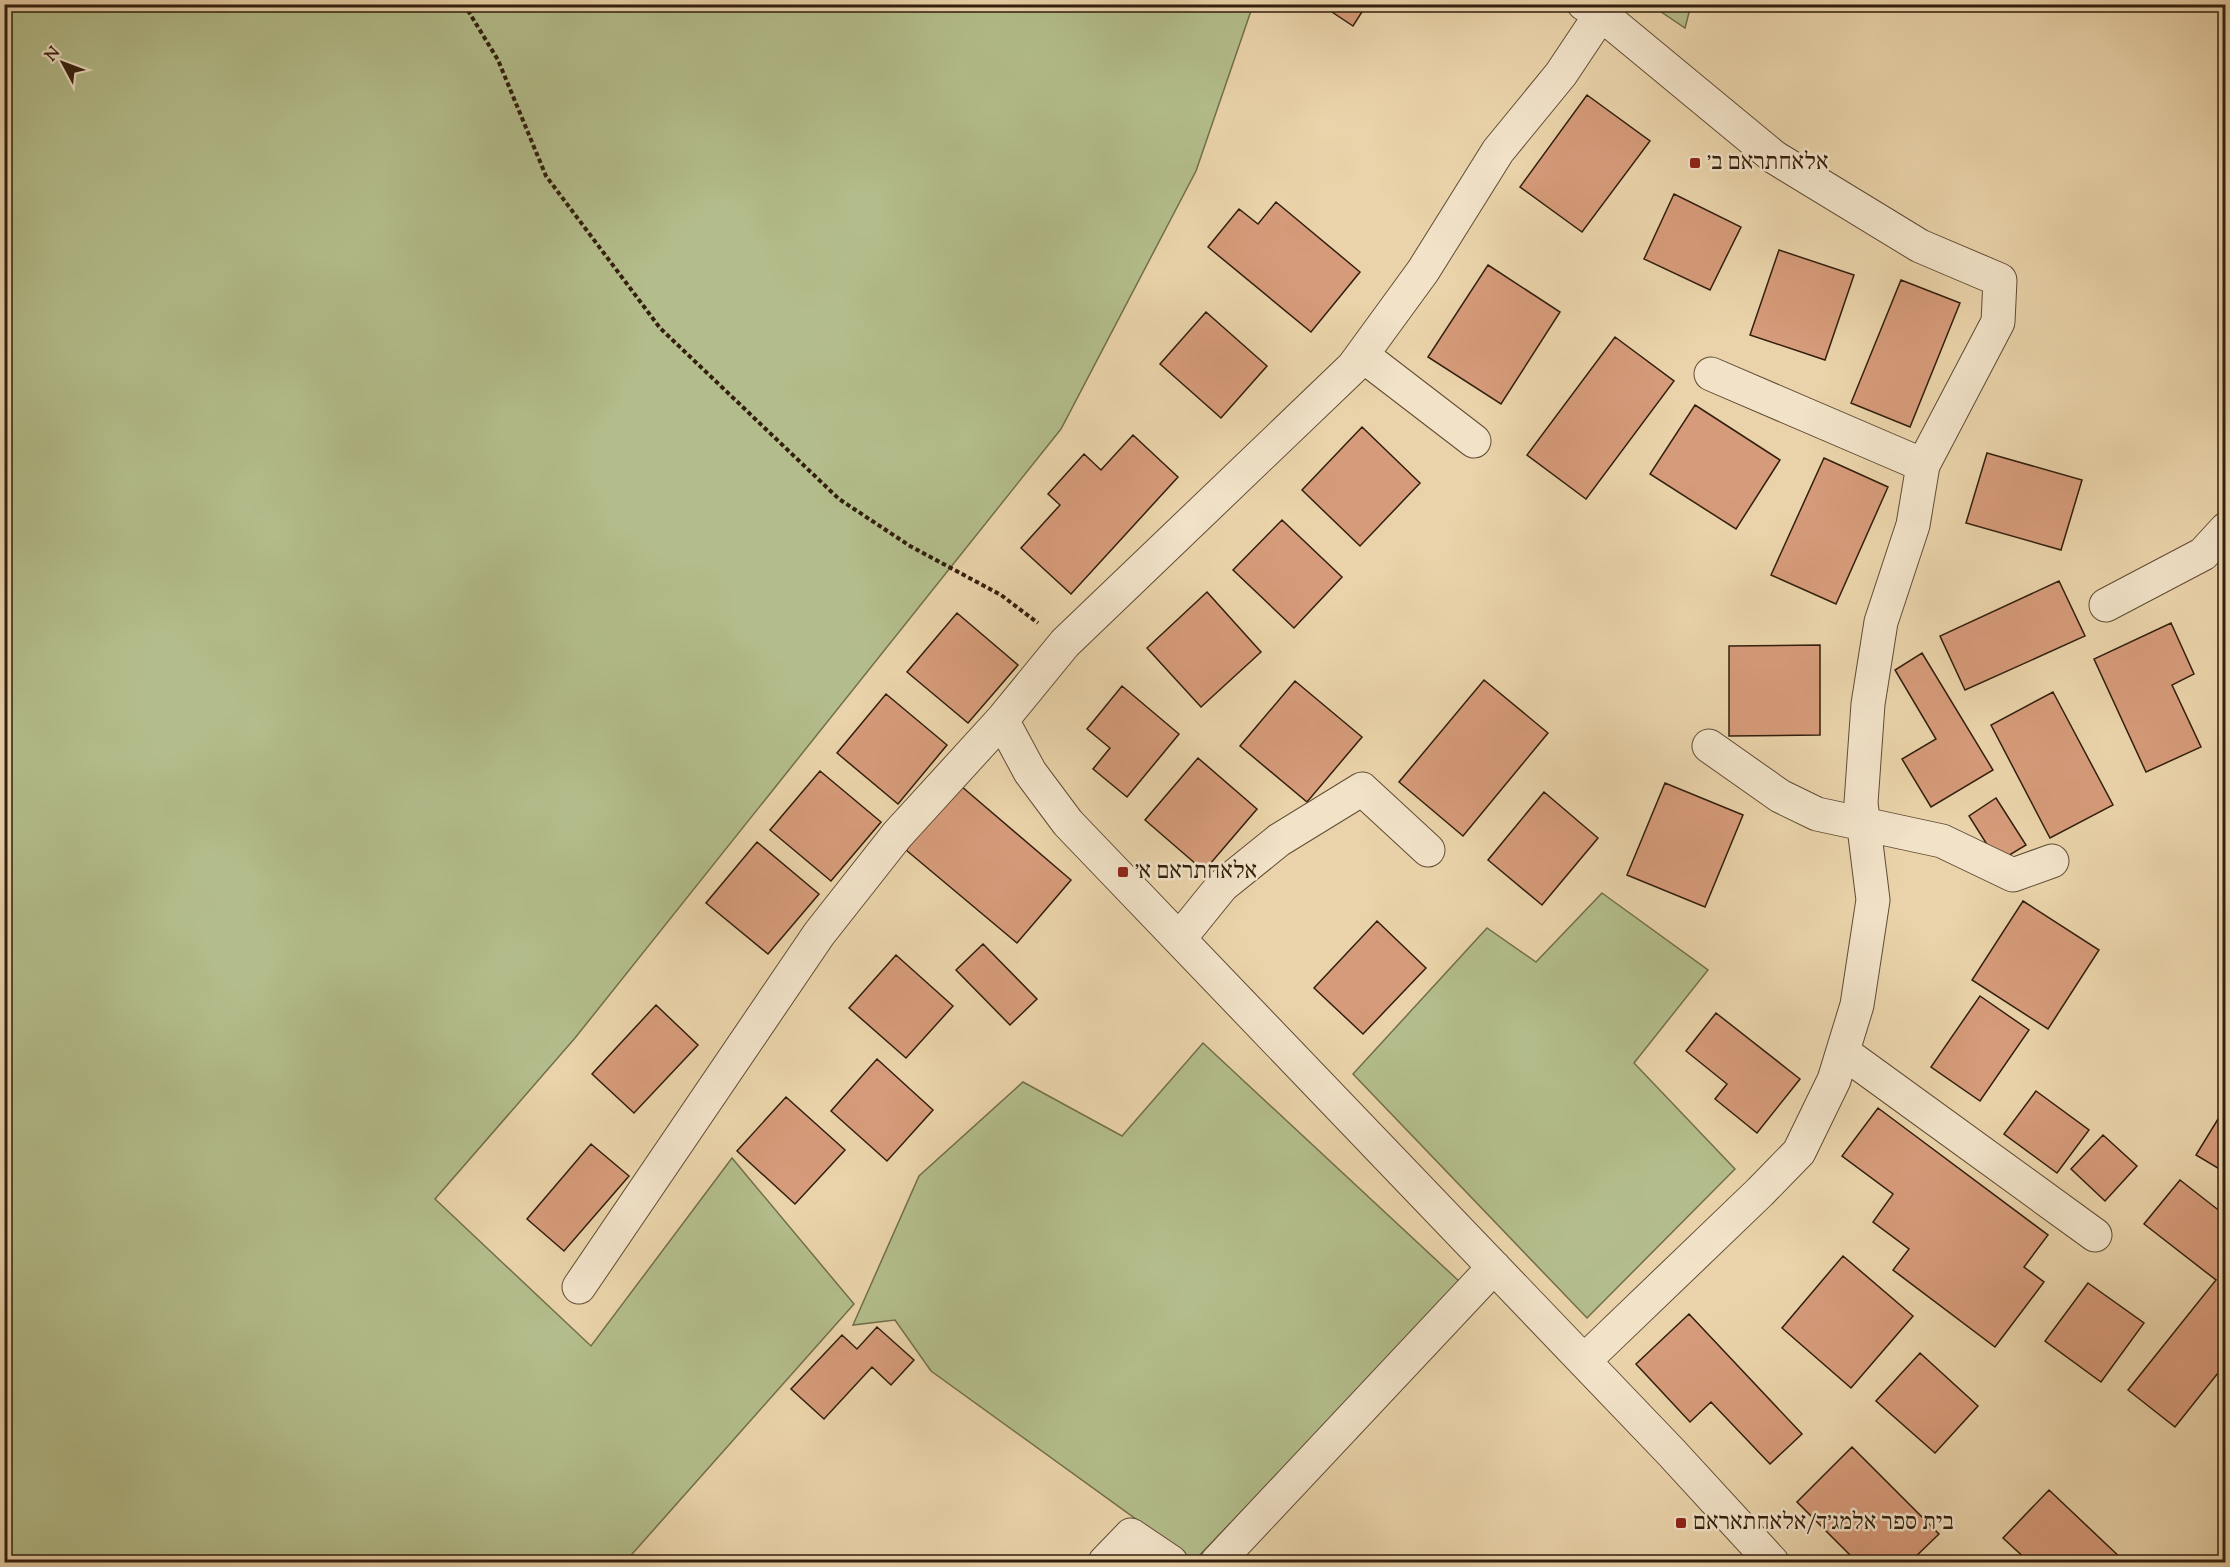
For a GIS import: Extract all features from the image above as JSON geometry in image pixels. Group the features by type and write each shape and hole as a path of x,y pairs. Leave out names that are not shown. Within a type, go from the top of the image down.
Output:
{"street":[{"path":"579,1287 819,934 897,835 1002,720 1065,643 1353,367 1424,271 1498,151 1561,74 1592,9 1774,157 1920,246 2000,280 1998,322 1923,465 1913,525 1881,622 1868,704 1861,803 1873,900 1857,1005 1834,1080 1799,1152 1584,1361"},
{"path":"1362,355 1474,441"},
{"path":"1711,374 1923,465"},
{"path":"2106,605 2203,554 2226,529"},
{"path":"1002,720 1030,772 1068,823 1584,1361 1772,1563"},
{"path":"1709,746 1780,796 1817,814 1942,841 2013,875 2052,861"},
{"path":"1179,939 1222,886 1279,840 1362,789 1428,850"},
{"path":"1843,1052 2095,1235"},
{"path":"1217,1563 1494,1267"},
{"path":"1106,1563 1131,1535 1171,1563"}],"path":[{"path":"464,4 498,60 546,176 660,328 839,499 910,546 1001,595 1065,643"}],"green space":[{"path":"5,4 1253,5 1196,171 1061,429 575,1038 435,1199 591,1346 732,1158 854,1304 625,1562 5,1562"},
{"path":"1651,5 1691,5 1685,28"},
{"path":"1602,893 1708,970 1634,1063 1735,1169 1587,1318 1353,1074 1487,928 1536,962"},
{"path":"1203,1043 1461,1283 1194,1561 931,1371 895,1320 853,1325 919,1176 1023,1082 1122,1136"}],"building":[{"path":"1320,4 1367,4 1353,26"},
{"path":"1587,95 1650,141 1582,232 1520,187"},
{"path":"1674,194 1741,227 1710,290 1644,259"},
{"path":"1276,202 1360,272 1311,332 1208,247 1239,209 1258,224"},
{"path":"1779,250 1854,275 1825,360 1750,335"},
{"path":"1488,265 1560,312 1501,404 1428,357"},
{"path":"1901,280 1960,303 1910,427 1851,403"},
{"path":"1206,312 1267,366 1221,418 1160,364"},
{"path":"1615,337 1674,381 1586,499 1527,455"},
{"path":"1695,405 1780,460 1736,529 1650,474"},
{"path":"1362,427 1420,483 1360,546 1302,490"},
{"path":"1133,435 1178,477 1071,594 1021,548 1060,505 1048,494 1084,454 1101,470"},
{"path":"1987,453 2082,480 2061,550 1966,523"},
{"path":"1824,458 1888,487 1836,604 1771,575"},
{"path":"1282,520 1342,577 1294,628 1233,570"},
{"path":"2059,581 2085,636 1965,690 1940,636"},
{"path":"1207,592 1261,652 1201,707 1147,648"},
{"path":"957,613 1018,665 968,723 907,672"},
{"path":"2171,623 2194,674 2172,685 2201,747 2146,772 2094,659"},
{"path":"1820,645 1820,735 1729,736 1729,646"},
{"path":"1922,653 1993,770 1931,807 1902,759 1936,739 1895,670"},
{"path":"1484,680 1548,733 1463,836 1399,782"},
{"path":"1295,681 1362,737 1307,802 1240,746"},
{"path":"1122,686 1179,734 1127,797 1093,769 1110,748 1087,729"},
{"path":"2053,692 2113,805 2050,838 1991,725"},
{"path":"886,694 947,745 898,804 837,753"},
{"path":"1198,758 1257,809 1204,871 1145,820"},
{"path":"820,771 881,822 831,881 770,830"},
{"path":"1665,783 1743,815 1705,907 1627,875"},
{"path":"961,786 1071,880 1017,943 906,850"},
{"path":"1544,792 1598,838 1542,905 1488,860"},
{"path":"1996,798 2026,845 1998,862 1969,816"},
{"path":"757,842 819,894 768,954 706,903"},
{"path":"2023,901 2099,950 2048,1029 1972,980"},
{"path":"1377,921 1426,968 1363,1034 1314,988"},
{"path":"983,944 1037,999 1010,1025 956,970"},
{"path":"896,955 953,1006 906,1058 849,1008"},
{"path":"1980,996 2029,1030 1980,1101 1931,1067"},
{"path":"656,1005 698,1045 634,1113 592,1074"},
{"path":"1716,1013 1800,1079 1757,1133 1715,1099 1727,1084 1686,1051"},
{"path":"877,1059 933,1110 887,1161 831,1111"},
{"path":"2036,1091 2089,1130 2057,1173 2004,1134"},
{"path":"786,1097 845,1150 795,1204 737,1151"},
{"path":"2226,1106 2226,1173 2196,1155"},
{"path":"1878,1108 2048,1235 2024,1267 2044,1282 1995,1347 1893,1270 1909,1249 1873,1222 1893,1194 1842,1156"},
{"path":"2103,1135 2137,1166 2105,1201 2071,1169"},
{"path":"591,1144 629,1176 564,1251 527,1219"},
{"path":"2180,1180 2226,1216 2226,1363 2175,1427 2128,1390 2216,1280 2144,1224"},
{"path":"1843,1256 1913,1316 1851,1388 1782,1328"},
{"path":"2088,1283 2144,1323 2101,1382 2045,1341"},
{"path":"1689,1314 1802,1434 1770,1464 1711,1402 1690,1422 1636,1364"},
{"path":"877,1327 914,1360 891,1385 872,1367 824,1419 791,1389 842,1335 857,1349"},
{"path":"1920,1353 1978,1406 1935,1453 1876,1401"},
{"path":"1852,1447 1939,1534 1910,1562 1857,1562 1797,1502"},
{"path":"2049,1490 2125,1562 2029,1562 2003,1538"}],"place":[{"name":"אלאחתראם ב׳","path":"1695,163"},
{"name":"אלאחתראם א׳","path":"1123,872"},
{"name":"בית ספר אלמג׳ד/אלאחתאראם","path":"1681,1523"}]}
